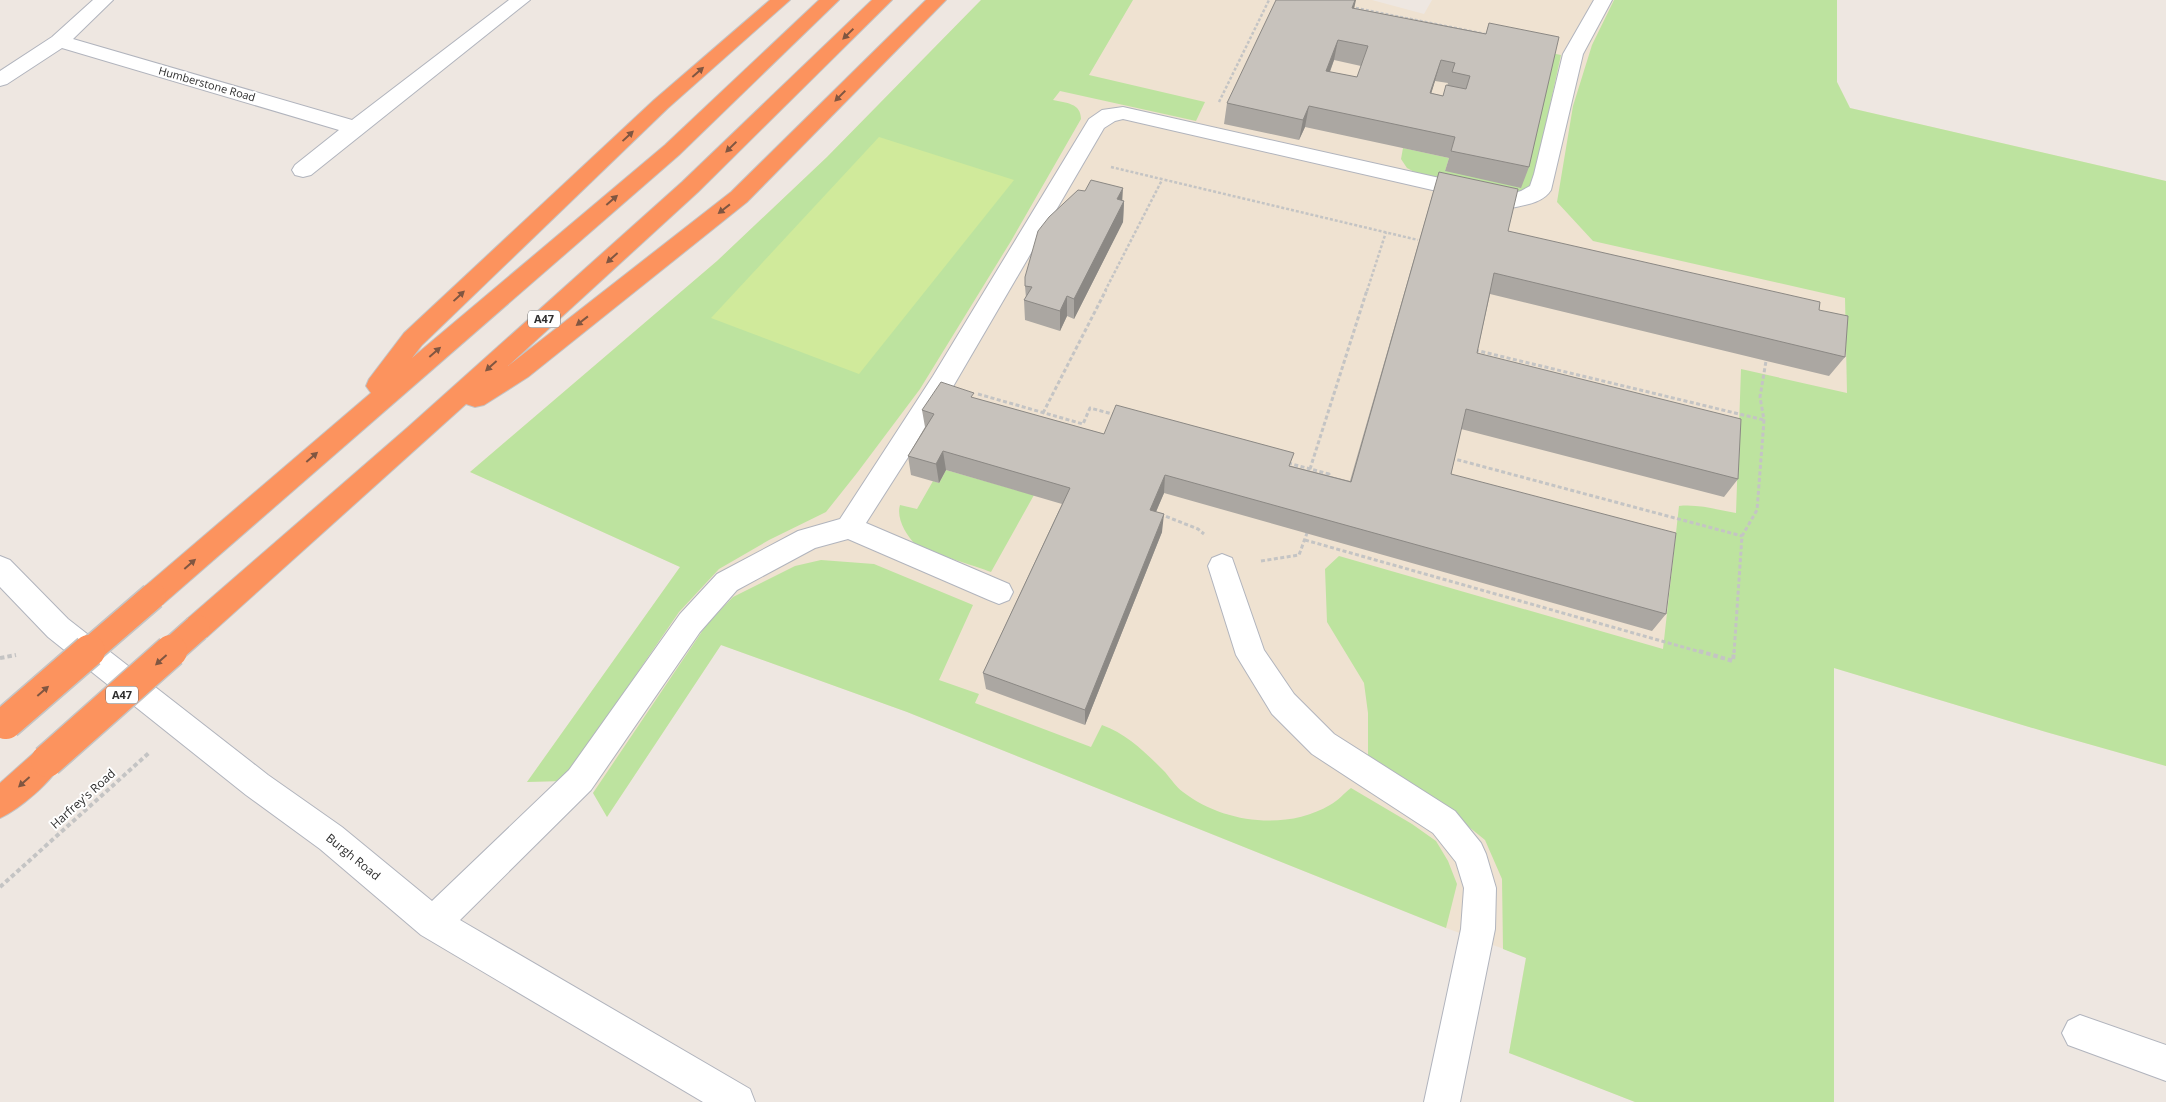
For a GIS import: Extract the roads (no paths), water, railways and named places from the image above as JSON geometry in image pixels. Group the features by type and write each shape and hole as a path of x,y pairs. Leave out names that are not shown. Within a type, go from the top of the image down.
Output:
{"highway":[{"path":"349,426 413,339 661,104 781,0"},
{"path":"3,725 672,150 830,0"},
{"name":"A47","path":"0,804 416,435 690,187 883,0"},
{"name":"A47","path":"416,435 519,371 739,198 936,0"}],"street":[{"path":"303,170 521,0"},
{"path":"848,528 942,383 1096,124 1109,115 1123,113 1511,201 1528,197 1540,190 1573,54 1604,0"},
{"path":"0,80 59,40 97,2"},
{"name":"Humberstone Road","path":"59,40 355,128"},
{"path":"433,923 580,780 690,623 727,582 808,539 848,528 999,592"},
{"path":"1222,566 1251,655 1283,704 1323,744 1444,822 1470,854 1480,888 1478,929 1442,1102"},
{"name":"Burgh Road","path":"0,568 58,628 257,785 331,838 433,923 737,1102"},
{"path":"2080,1033 2166,1062"}]}
